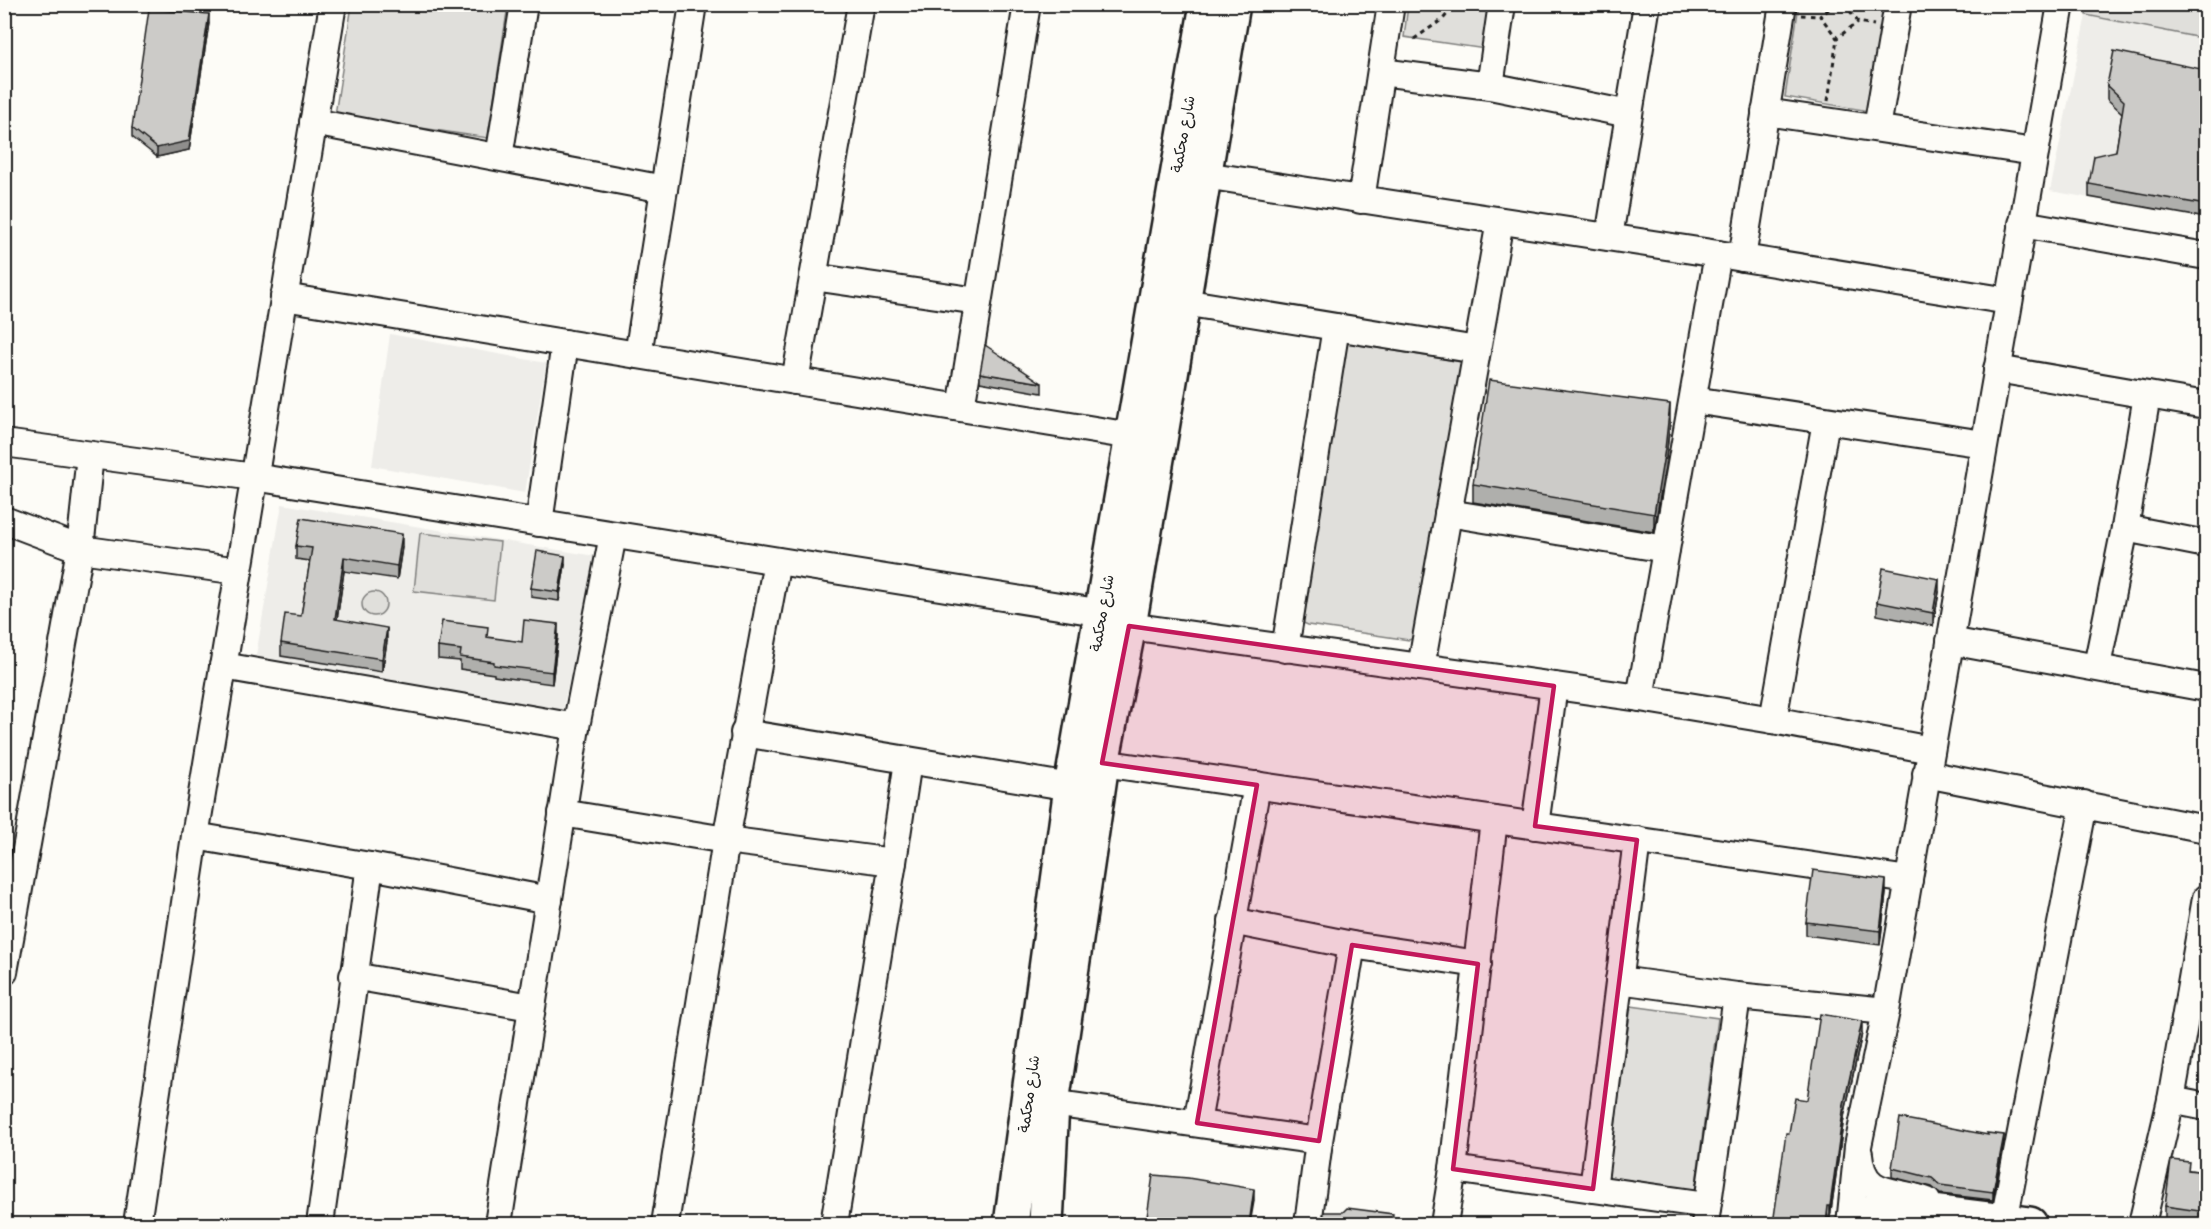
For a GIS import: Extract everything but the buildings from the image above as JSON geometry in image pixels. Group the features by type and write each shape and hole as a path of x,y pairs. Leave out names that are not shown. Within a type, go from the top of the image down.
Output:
{"main road":[{"name":"شارع محكمة","path":"1011,1224 1071,787 1116,620 1183,302 1204,175 1217,19"},
{"name":"شارع محكمة","path":"1046,1224 1052,1103 1102,763 1131,436 1217,19"},
{"path":"1856,1224 1875,1210 1925,1210 2017,1223"}],"street":[{"path":"137,1224 195,836 333,4"},
{"path":"499,157 524,4"},
{"path":"638,355 693,4"},
{"path":"795,381 861,4"},
{"path":"961,408 1027,4"},
{"path":"1361,200 1391,4"},
{"path":"1490,86 1502,4"},
{"path":"1609,237 1647,4"},
{"path":"1877,128 1898,4"},
{"path":"1850,1224 1858,1146 1886,1011 2061,4"},
{"path":"1640,698 1693,400 1791,9"},
{"path":"1381,72 1490,86 1629,114"},
{"path":"1766,112 2035,152"},
{"path":"313,122 664,189"},
{"path":"1204,175 1730,256 2009,302"},
{"path":"1421,667 1500,221"},
{"path":"2022,224 2206,256"},
{"path":"813,277 978,302"},
{"path":"284,297 1131,436"},
{"path":"1183,302 1477,350"},
{"path":"1285,649 1336,327"},
{"path":"539,523 565,343"},
{"path":"1997,369 2206,405"},
{"path":"2097,666 2125,528 2147,395"},
{"path":"1693,400 1984,444"},
{"path":"1773,720 1826,421"},
{"path":"4,443 254,477 777,561 1285,649 1640,698 1773,720 2084,804 2206,829"},
{"path":"4,972 80,549 90,455"},
{"path":"1448,513 1666,549"},
{"path":"4,520 80,549 239,571"},
{"path":"2125,528 2206,544"},
{"path":"498,1224 576,727 613,535"},
{"path":"665,1224 744,733 777,561"},
{"path":"1950,641 2097,666 2206,688"},
{"path":"223,666 576,727"},
{"path":"1535,826 1554,686"},
{"path":"744,733 1071,787"},
{"path":"834,1224 908,761"},
{"path":"1102,763 1909,880"},
{"path":"1197,1123 1257,785"},
{"path":"2017,1223 2084,804"},
{"path":"562,813 726,840 893,862"},
{"path":"1444,1224 1453,1169 1494,820"},
{"path":"195,836 549,900"},
{"path":"1593,1189 1636,840"},
{"path":"320,1224 370,866"},
{"path":"2142,1224 2171,1100 2206,898"},
{"path":"1232,921 1352,945 1478,964"},
{"path":"1308,1224 1319,1141 1352,945"},
{"path":"353,976 531,1007"},
{"path":"1619,980 1737,996 1886,1011"},
{"path":"1453,1169 1593,1189 1706,1215 1737,996"},
{"path":"2171,1100 2206,1107"},
{"path":"1052,1103 1319,1141"},
{"path":"1858,1146 1861,1168 1872,1185 1890,1193 1924,1200 1941,1213"}],"path":[{"path":"1414,39 1443,19 1456,4"},
{"path":"1820,16 1836,4"},
{"path":"1845,4 1858,22 1882,26"},
{"path":"1791,9 1820,16 1837,39"},
{"path":"1825,121 1837,39 1858,22"}],"highlighted area":[{"path":"1129,626 1554,686 1535,826 1637,840 1593,1189 1453,1169 1478,964 1352,945 1319,1141 1197,1123 1257,785 1102,763"}],"shaded area":[{"path":"352,5 508,5 488,138 335,115"},
{"path":"1408,5 1491,5 1485,49 1404,37"},
{"path":"1799,5 1885,5 1869,111 1785,97"},
{"path":"2087,5 2206,5 2206,39 2086,15"},
{"path":"2086,15 2206,39 2206,218 2050,191"},
{"path":"390,334 546,363 525,493 372,466"},
{"path":"1347,343 1461,362 1414,638 1409,640 1308,625 1301,622"},
{"path":"282,504 595,556 562,714 255,661"},
{"path":"420,533 500,542 494,600 414,591"},
{"path":"374,592 382,596 386,604 382,612 374,616 366,612 362,604 366,596"},
{"path":"1631,1006 1718,1018 1695,1191 1608,1179"}]}
